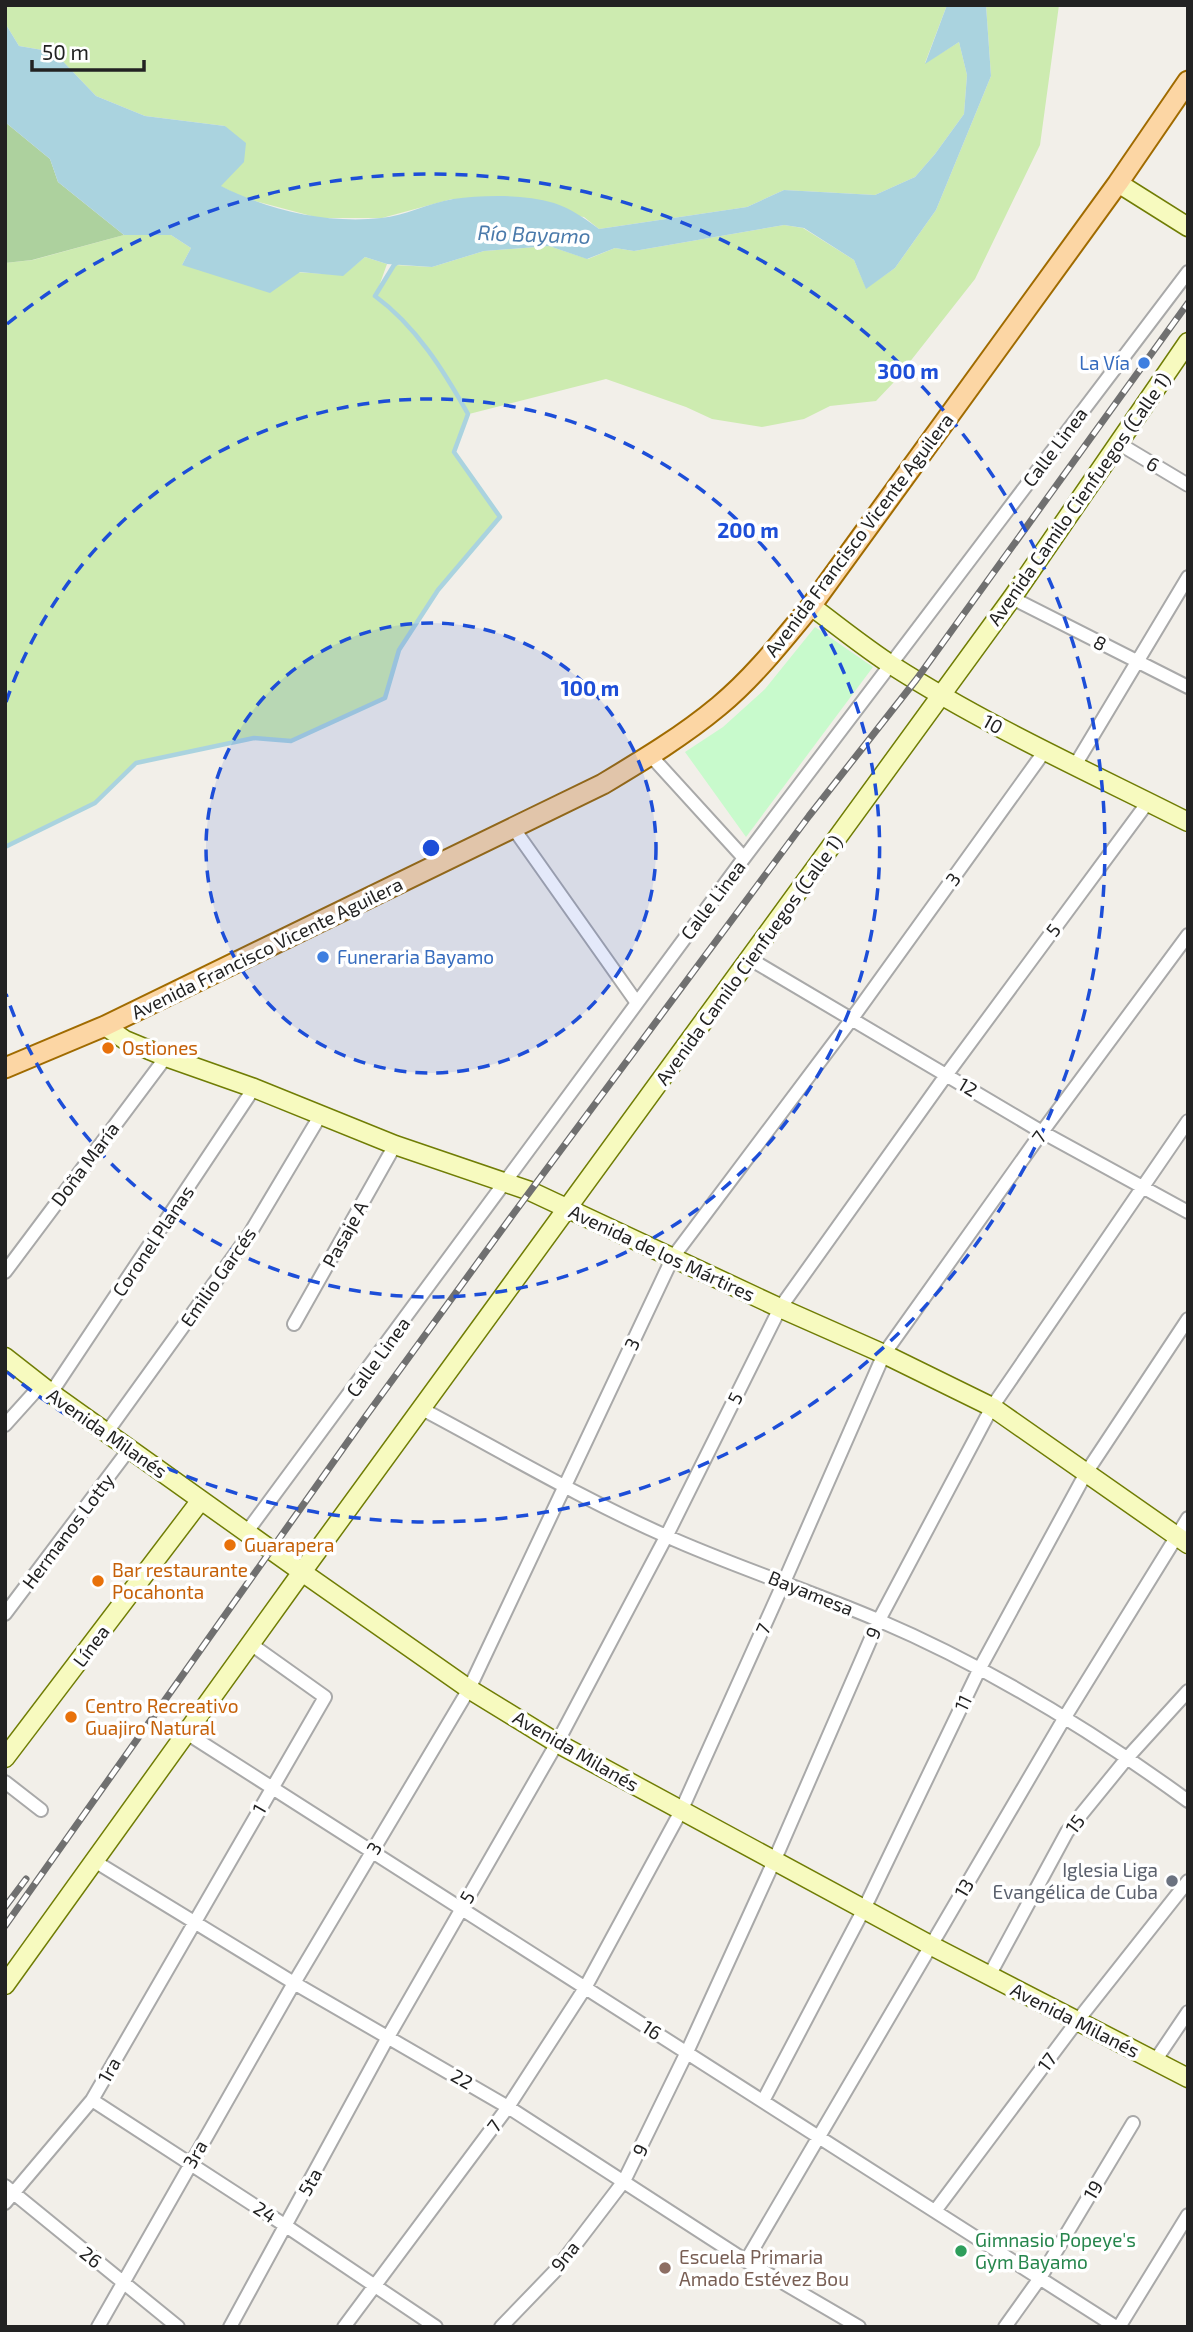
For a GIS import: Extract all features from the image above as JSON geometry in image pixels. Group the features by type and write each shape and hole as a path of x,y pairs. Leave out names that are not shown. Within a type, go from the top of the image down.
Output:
{"main road":[{"name":"Avenida Francisco Vicente Aguilera","path":"5,1068 105,1026 603,784 651,756 719,706 767,660 811,606 1118,183 1188,81"}],"street":[{"path":"1118,183 1188,227"},
{"name":"Calle Linea","path":"246,1533 744,858 1188,272"},
{"name":"Avenida Camilo Cienfuegos (Calle 1)","path":"5,1985 302,1572 1012,598 1188,342"},
{"name":"6","path":"1118,443 1188,485"},
{"path":"1074,767 1188,577"},
{"name":"8","path":"1012,598 1188,687"},
{"name":"10","path":"811,606 890,664 941,695 1044,752 1188,822"},
{"name":"3","path":"294,1983 469,1689 673,1257 851,1020 1044,752"},
{"path":"651,756 744,858"},
{"name":"5","path":"388,2037 557,1742 666,1536 780,1308 947,1074 1148,802"},
{"path":"514,829 637,1003"},
{"name":"7","path":"344,2327 508,2107 585,1987 681,1811 884,1354 1042,1132 1188,935"},
{"name":"12","path":"750,959 1042,1132 1188,1212"},
{"name":"Avenida de los Mártires","path":"105,1026 125,1040 166,1057 254,1088 395,1145 506,1182 884,1354 992,1407 1182,1540"},
{"name":"Doña María","path":"5,1272 166,1057"},
{"name":"Coronel Planas","path":"5,1425 46,1389 254,1088"},
{"name":"Emilio Garcés","path":"107,1432 249,1235 320,1116"},
{"name":"9","path":"624,2181 687,2052 775,1859 879,1620 992,1407 1188,1121"},
{"name":"Pasaje A","path":"294,1324 395,1145"},
{"name":"11","path":"763,2101 864,1909 980,1668 1086,1473 1188,1319"},
{"name":"Avenida Milanés","path":"5,1357 246,1533 469,1689 681,1811 775,1859 930,1945 1188,2078"},
{"name":"Bayamesa","path":"422,1409 666,1536 879,1620 980,1668 1128,1757 1188,1801"},
{"name":"Hermanos Lotty","path":"5,1614 130,1448"},
{"name":"Línea","path":"5,1758 201,1500"},
{"name":"13","path":"746,2261 1065,1717 1182,1540 1188,1518"},
{"name":"1","path":"194,1923 325,1697 252,1645"},
{"name":"15","path":"989,1976 1068,1832 1128,1757 1188,1691"},
{"name":"16","path":"188,1734 1118,2327"},
{"path":"5,1782 41,1810"},
{"name":"22","path":"96,1861 294,1983 508,2107 746,2261 859,2327"},
{"name":"17","path":"935,2211 1078,2020 1188,1881"},
{"name":"1ra","path":"8,2194 92,2100 194,1923"},
{"name":"3ra","path":"98,2327 294,1983"},
{"path":"1155,2061 1188,2012"},
{"name":"5ta","path":"230,2327 388,2037"},
{"name":"24","path":"92,2100 286,2225 436,2327"},
{"name":"19","path":"1005,2327 1040,2278 1133,2123"},
{"name":"9na","path":"501,2327 556,2270 624,2181"},
{"name":"26","path":"8,2194 178,2327"},
{"path":"1118,2327 1188,2216"}],"green space":[{"path":"5,5 947,5 925,63 959,42 967,75 964,114 915,177 875,195 784,190 747,207 599,229 584,217 452,199 382,218 319,218 244,198 220,186 243,162 225,126 145,116 96,96 54,52 19,46 5,23"},
{"path":"986,5 1059,5 1040,145 975,279 876,401 830,406 804,419 762,427 712,419 606,379 469,414 454,452 500,517 438,590 399,650 385,698 291,741 254,738 136,763 95,803 5,847 5,263 33,260 124,235 171,235 191,248 182,265 343,275 365,257 387,264 377,292 394,265 432,267 484,251 549,246 588,259 615,248 634,251 784,225 803,228 854,260 866,288 895,268 936,210 991,76"},
{"path":"5,122 50,159 58,182 124,235 32,260 5,263"},
{"path":"815,627 873,667 746,837 685,752 723,727 765,689"}],"water":[{"name":"Río Bayamo","path":"947,5 986,5 991,76 936,210 895,268 866,289 854,260 804,228 784,225 634,251 615,248 587,259 549,246 484,251 432,267 387,264 365,257 343,276 300,272 270,293 182,265 191,248 171,235 124,235 58,182 50,159 5,122 5,23 19,46 54,52 96,96 145,116 225,126 246,143 244,162 221,186 258,202 298,213 340,219 381,218 453,199 517,197 560,205 599,229 747,207 784,190 875,195 915,177 964,114 967,75 959,42 925,64"}],"waterway":[{"path":"5,847 95,803 136,763 254,738 291,741 385,698 399,650 438,590 500,517 454,452 468,414 439,366 416,335 375,296 398,262"}],"railway":[{"path":"5,1926 366,1416 809,816 916,680 1188,303"},
{"path":"5,1907 26,1879"}],"place":[{"name":"La Vía","path":"1144,363"},
{"name":"Funeraria Bayamo","path":"323,957"},
{"name":"Ostiones","path":"108,1048"},
{"name":"Guarapera","path":"230,1545"},
{"name":"Bar restaurante Pocahonta","path":"98,1581"},
{"name":"Centro Recreativo Guajiro Natural","path":"71,1717"},
{"name":"Iglesia Liga Evangélica de Cuba","path":"1172,1881"},
{"name":"Gimnasio Popeye's Gym Bayamo","path":"961,2251"},
{"name":"Escuela Primaria Amado Estévez Bou","path":"665,2268"}]}
